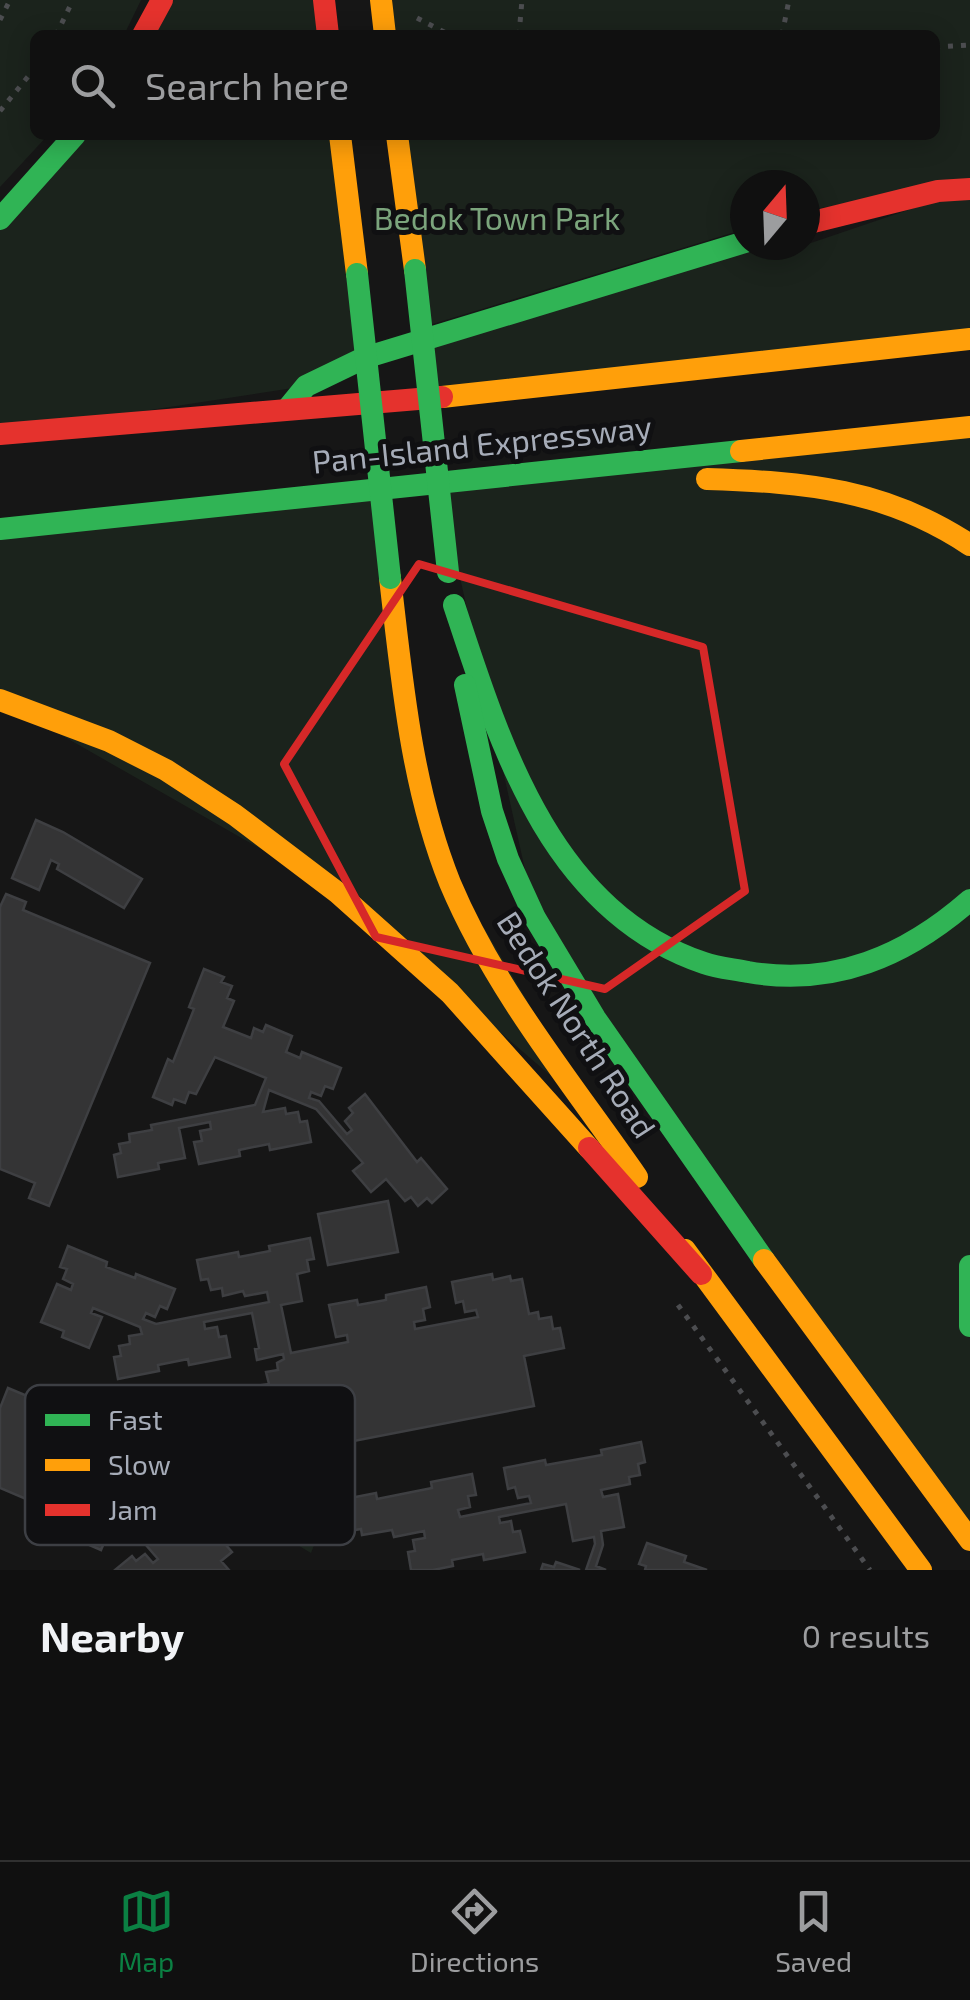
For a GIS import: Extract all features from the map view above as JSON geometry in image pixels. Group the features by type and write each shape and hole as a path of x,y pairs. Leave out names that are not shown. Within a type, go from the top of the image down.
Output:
{"main road":[{"path":"146,30 162,0"},
{"path":"324,0 327,30"},
{"path":"380,0 384,30"},
{"path":"0,218 70,140"},
{"name":"Bedok North Road","path":"341,140 411,736 422,790 450,882 465,916 510,992 701,1274 922,1570"},
{"name":"Bedok North Road","path":"398,140 448,572 469,712 499,834 536,918 564,967 750,1242 970,1540"},
{"path":"820,220 931,192 970,190"},
{"path":"288,408 306,386 364,358 730,247"},
{"name":"Pan-Island Expressway","path":"0,434 432,398 970,339"},
{"name":"Pan-Island Expressway","path":"0,529 970,427"},
{"path":"516,474 829,486 908,510 970,545"},
{"path":"454,605 503,750 540,826 595,898 657,945 752,975 822,976 859,967 907,947 935,930 970,900"},
{"path":"0,700 94,735 166,770 235,815 350,903 450,993 701,1274"},
{"path":"970,1266 970,1326"}],"path":[{"path":"0,20 10,0"},
{"path":"59,30 74,0"},
{"path":"519,30 522,0"},
{"path":"783,30 788,0"},
{"path":"940,47 970,46"},
{"path":"0,111 30,74"},
{"path":"666,1291 691,1320 870,1570"}],"highlighted area":[{"path":"419,564 703,647 745,891 605,989 376,937 284,764"}],"green space":[{"path":"0,0 141,0 126,30 30,30 30,140 43,140 0,187"},
{"path":"162,0 324,0 327,30 146,30"},
{"name":"Bedok Town Park","path":"393,0 970,0 970,180 820,208 820,170 730,170 730,234 426,326 404,140 940,140 940,30 390,30"},
{"path":"71,140 341,140 364,358 306,386 0,433 0,219"},
{"path":"970,189 970,339 432,398 426,340 730,249 730,260 820,260 820,240"},
{"path":"970,427 970,1540 536,919 439,483"},
{"path":"380,488 439,852 593,1112 338,893 0,700 0,529"},
{"path":"298,1545 314,1545 311,1553"}],"building":[{"path":"36,820 142,879 124,908 57,869 59,864 51,860 39,890 12,878"},
{"path":"6,894 26,902 23,910 150,963 49,1206 29,1198 35,1183 0,1169 0,907"},
{"path":"204,969 224,977 221,982 232,986 227,998 234,1001 223,1027 251,1038 254,1028 263,1032 266,1025 292,1036 286,1052 300,1058 302,1052 341,1068 333,1089 325,1086 321,1096 311,1092 309,1098 319,1101 347,1134 352,1130 345,1121 353,1113 349,1108 365,1094 417,1162 421,1158 447,1189 432,1203 427,1198 418,1206 411,1197 405,1201 386,1179 371,1192 353,1171 363,1163 316,1109 269,1090 263,1112 285,1108 286,1114 298,1112 300,1122 307,1121 311,1142 270,1150 269,1144 239,1150 240,1156 199,1164 194,1142 202,1141 200,1131 211,1129 210,1122 179,1128 185,1158 158,1163 159,1169 118,1177 114,1155 121,1153 119,1144 130,1142 129,1134 152,1130 151,1125 255,1105 266,1078 215,1057 196,1094 189,1092 185,1103 174,1099 172,1105 153,1097 168,1059 173,1062 194,1009 189,1007"},
{"path":"388,1201 398,1252 328,1265 318,1214"},
{"path":"310,1238 314,1259 307,1260 309,1271 297,1274 302,1301 281,1305 291,1353 348,1342 347,1335 336,1337 329,1305 386,1300 386,1295 426,1287 430,1307 423,1309 425,1320 414,1322 415,1329 478,1317 476,1310 465,1312 463,1301 456,1303 452,1282 492,1274 493,1280 510,1276 511,1281 522,1279 529,1314 538,1312 539,1319 551,1317 553,1329 560,1328 564,1348 524,1356 534,1406 355,1441 355,1385 262,1385 269,1384 266,1372 278,1370 277,1363 284,1359 283,1354 257,1360 255,1349 259,1348 252,1313 204,1322 205,1329 217,1327 219,1337 226,1336 230,1357 189,1365 188,1359 158,1365 159,1371 118,1379 114,1357 121,1356 119,1346 130,1344 129,1336 142,1334 140,1327 93,1308 91,1313 102,1317 89,1348 62,1337 64,1331 41,1322 57,1284 71,1290 73,1284 63,1279 67,1269 60,1267 68,1246 107,1262 106,1267 175,1289 167,1309 160,1306 155,1317 146,1313 143,1319 156,1324 269,1302 267,1292 245,1296 243,1291 223,1296 222,1288 211,1290 208,1279 201,1280 197,1260 270,1251 269,1246"},
{"path":"8,1388 25,1395 25,1498 0,1488 0,1408"},
{"path":"641,1442 645,1462 638,1464 640,1475 629,1477 630,1484 601,1490 603,1497 618,1494 624,1527 601,1531 603,1545 596,1566 606,1570 586,1570 594,1537 573,1541 566,1504 499,1517 500,1523 511,1521 513,1532 520,1531 525,1552 484,1560 483,1554 452,1560 453,1566 433,1570 411,1570 408,1552 415,1551 413,1540 425,1538 424,1531 394,1537 392,1530 362,1535 361,1529 355,1530 355,1497 376,1493 377,1499 432,1488 431,1482 472,1474 476,1495 468,1496 470,1507 458,1510 460,1517 531,1503 529,1496 518,1498 515,1487 508,1489 504,1468 602,1455 601,1450"},
{"path":"647,1543 686,1556 684,1562 707,1570 645,1570 646,1566 639,1564"},
{"path":"146,1545 226,1545 232,1552 221,1561 229,1570 115,1570 132,1556 136,1561 145,1554 153,1563 158,1559"},
{"path":"556,1562 580,1570 541,1570 543,1564 554,1567"}],"traffic: fast":[{"path":"0,219 71,140"},
{"path":"288,408 306,386 364,358 730,247"},
{"path":"415,270 448,572"},
{"path":"357,274 390,578"},
{"path":"0,529 741,451"},
{"path":"454,605 491,712 538,817 569,864 606,905 651,938 715,966 780,976 810,975 839,971 894,951 946,920 970,900"},
{"path":"465,685 492,811 508,859 535,918 595,1018 764,1260"},
{"path":"970,1266 970,1326"}],"traffic: slow":[{"path":"381,0 384,30"},
{"path":"341,140 357,274"},
{"path":"398,140 415,270"},
{"path":"442,397 970,339"},
{"path":"741,451 970,427"},
{"path":"707,479 811,486 876,500 939,526 970,545"},
{"path":"390,578 417,771 450,883 512,998 637,1177"},
{"path":"0,700 109,741 166,770 235,815 338,893 450,993 589,1148"},
{"path":"685,1250 921,1570"},
{"path":"764,1260 970,1540"}],"traffic: jam":[{"path":"146,30 162,0"},
{"path":"324,0 327,30"},
{"path":"820,220 938,191 970,189"},
{"path":"0,434 442,397"},
{"path":"589,1148 701,1274"}]}
